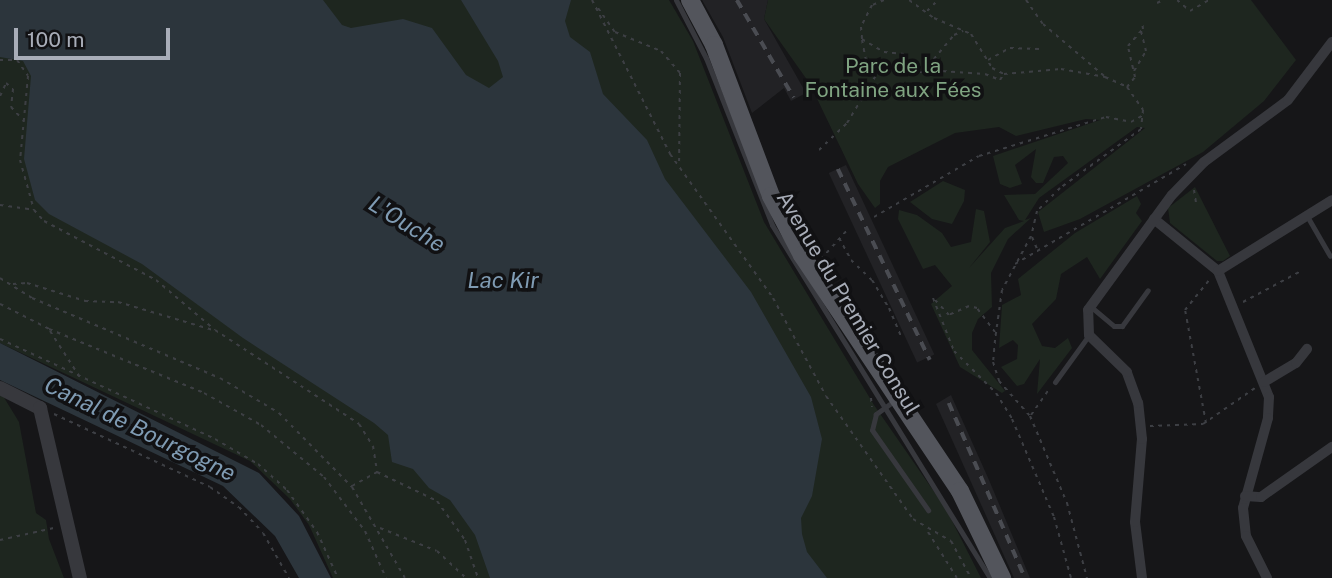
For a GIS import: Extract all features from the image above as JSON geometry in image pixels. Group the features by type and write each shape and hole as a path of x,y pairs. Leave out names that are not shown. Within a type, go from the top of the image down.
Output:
{"main road":[{"name":"Avenue du Premier Consul","path":"690,0 714,45 771,196 812,271 883,381 893,406 960,491 994,556 1002,578"}],"street":[{"path":"1142,578 1135,508 1142,426 1127,372 1089,335 1086,316 1090,306 1154,219 1204,162 1288,100 1332,42"},
{"path":"1219,271 1332,200"},
{"path":"1154,219 1219,271 1264,383 1270,409 1245,496 1246,536 1267,578"},
{"path":"1264,383 1296,363 1307,349"},
{"path":"0,388 40,408 80,578"},
{"path":"1245,496 1261,497 1332,447"}],"lane":[{"name":"Avenue du Premier Consul","path":"676,0 706,58 772,225 893,406 990,578"},
{"path":"1307,216 1330,256"},
{"path":"1090,306 1114,326 1122,326 1148,290"},
{"path":"1055,382 1089,335"},
{"path":"893,406 876,414 872,430 928,510"}],"path":[{"path":"884,0 872,5 861,27 866,60 878,72 924,70 985,74 1000,80 1004,74"},
{"path":"909,0 926,12 964,30 987,60 1004,74 1061,69 1105,77 1127,87 1144,115 1141,129 1043,204 1031,236 1002,290 996,334 993,362 999,381 1030,416 1067,503 1087,578"},
{"path":"926,12 938,0"},
{"path":"1026,0 1043,24 1105,77"},
{"path":"1157,3 1163,0"},
{"path":"1177,0 1190,11 1209,0"},
{"path":"593,1 680,168 774,298 826,396 913,519 927,531 957,578"},
{"path":"593,1 615,32 661,51 680,73 683,100 676,153 680,168"},
{"path":"1127,87 1146,51 1141,31 1142,22"},
{"path":"924,70 954,35 964,30"},
{"path":"1133,72 1128,46 1141,31"},
{"path":"862,39 884,52 904,54"},
{"path":"987,60 994,61 1010,48 1039,49"},
{"path":"0,60 17,60 28,76 20,160 34,210 44,221 156,280 215,330 359,424 373,446 377,472"},
{"path":"819,150 847,123 878,72"},
{"path":"0,96 6,83 13,89 11,107 24,121"},
{"path":"874,217 979,156 1106,117 1131,122 1144,115"},
{"path":"1015,264 1187,164 1204,162"},
{"path":"1193,188 1196,203"},
{"path":"0,205 34,210"},
{"path":"812,271 849,228"},
{"path":"1031,236 1038,251"},
{"path":"839,238 851,260 872,280 889,308 902,338"},
{"path":"1206,423 1185,310 1219,271"},
{"path":"1232,306 1301,271"},
{"path":"0,278 32,298 220,378 279,413 352,486 379,527 405,578"},
{"path":"12,285 27,283 85,301 118,302 215,330"},
{"path":"996,334 977,308 970,306 949,315 933,299 954,351 996,393 1012,419 1051,508 1071,578"},
{"path":"0,304 49,329 204,393 261,425 324,477 365,531 386,578"},
{"path":"49,329 82,380"},
{"path":"0,338 82,380 215,439 258,464 287,490 317,532 338,578"},
{"path":"1030,416 1055,382"},
{"path":"1142,426 1206,423 1264,383"},
{"path":"40,408 211,487 239,507 262,533 289,578"},
{"path":"352,486 377,472"},
{"path":"377,472 437,501 465,540 478,578"},
{"path":"0,540 68,526"},
{"path":"379,527 437,551 466,578"},
{"path":"927,531 940,534 954,545 971,578"}],"shaded area":[{"path":"702,0 768,0 764,19 806,93 791,101 784,88 752,113 723,37"},
{"path":"846,165 934,354 917,362 829,173"},
{"path":"951,395 1030,578 1014,578 936,404"}],"green space":[{"name":"Lac Kir","path":"0,0 669,0 693,41 764,222 874,405 946,509 981,578 333,578 309,525 290,499 250,461 0,343"},
{"name":"Parc de la Fontaine aux Fées","path":"768,0 1251,0 1296,60 1264,101 1203,152 1080,219 1044,232 1038,212 1145,128 1137,127 1039,198 1025,220 1031,218 1008,239 991,273 992,307 978,319 972,333 972,350 1005,391 1002,393 960,367 931,304 952,286 935,265 923,269 898,219 899,210 917,215 942,233 951,247 971,242 976,209 984,211 990,242 969,268 1005,228 1024,221 1019,220 1004,195 1035,194 1068,163 1063,156 1054,157 1043,183 1036,183 1031,177 1036,149 1015,165 1022,184 1010,188 1000,184 993,156 1100,120 1086,119 1016,136 999,127 955,133 888,167 880,181 880,204 875,208 858,184 810,84 764,19"},
{"path":"943,181 965,190 964,201 952,224 932,219 910,202"},
{"path":"1195,187 1230,256 1223,261 1217,261 1170,223 1168,208"},
{"path":"1137,196 1141,204 1136,213 1142,221 1100,279 1087,257 1061,274 1056,299 1032,324 1042,346 1055,348 1068,338 1072,348 1037,394 1040,359 1024,384 1017,386 1001,367 1017,359 1018,345 1013,340 999,348 1002,305 1021,295 1018,279 1075,233"},
{"path":"0,391 19,422 36,513 46,520 49,539 64,578 0,578"}],"water":[{"name":"Lac Kir","path":"0,0 323,0 342,25 351,28 403,19 432,28 466,75 489,88 503,77 498,61 461,0 571,0 565,21 570,37 590,52 603,94 647,140 665,179 751,292 811,397 822,439 812,496 801,518 802,534 807,552 827,578 490,578 475,535 450,500 429,488 413,469 392,462 388,435 374,423 243,338 142,264 49,214 35,200 24,159 31,76 23,61 0,57"},
{"name":"Canal de Bourgogne","path":"0,343 259,473 299,516 331,578 299,578 275,536 223,486 0,380"}],"railway":[{"path":"737,0 794,98"},
{"path":"838,169 930,360"},
{"path":"949,403 1025,578"}],"water label":[{"name":"L'Ouche","path":"407,224"}]}
